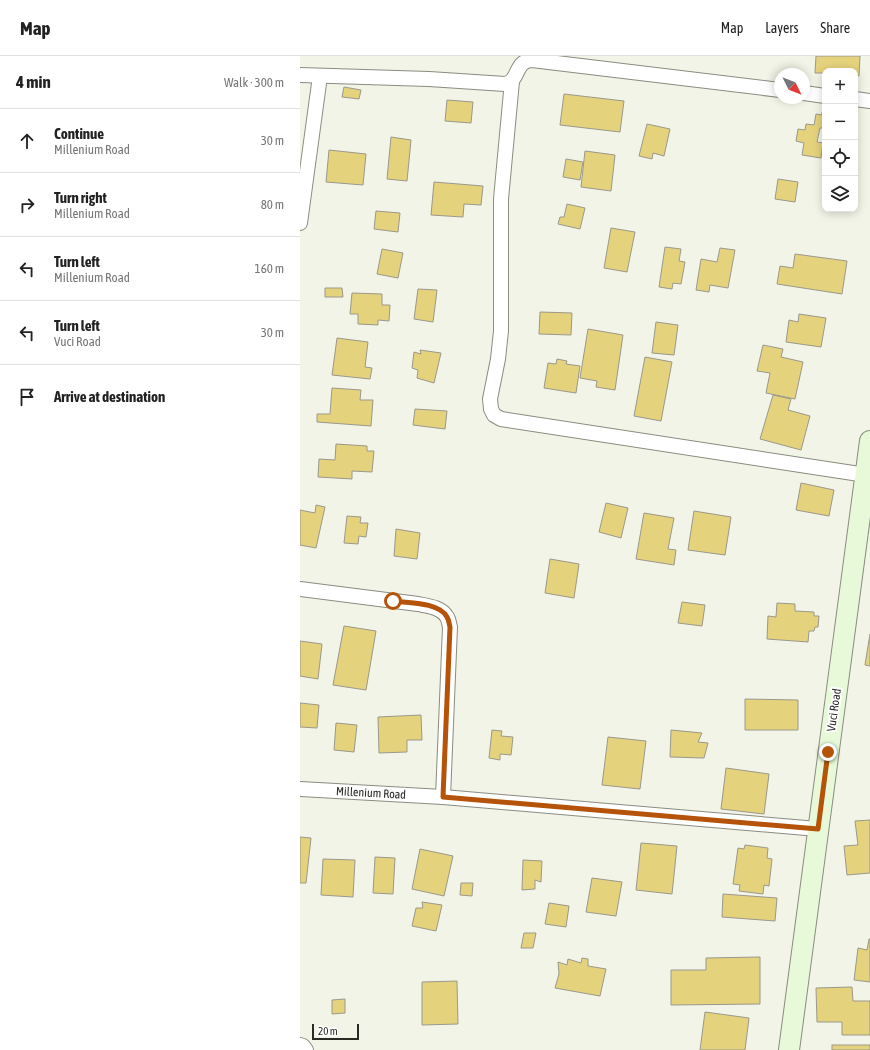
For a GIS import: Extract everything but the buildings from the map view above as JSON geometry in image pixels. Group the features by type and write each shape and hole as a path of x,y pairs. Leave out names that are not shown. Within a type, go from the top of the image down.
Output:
{"main road":[{"name":"Vuci Road","path":"789,1050 870,441"}],"street":[{"path":"774,89 523,60 512,81 501,199 502,331 490,399 491,409 494,415 501,419 866,474"},
{"path":"300,75 429,78 505,84 512,81"},
{"path":"300,224 320,76"},
{"path":"810,94 822,96"},
{"path":"858,99 870,101"},
{"path":"300,588 429,606 434,607 448,617 450,627 443,797"},
{"name":"Millenium Road","path":"300,789 443,797 818,829"},
{"path":"300,1044 306,1050"}],"route":[{"path":"393,601 434,607 448,617 450,627 443,797 818,829 828,752"}]}
